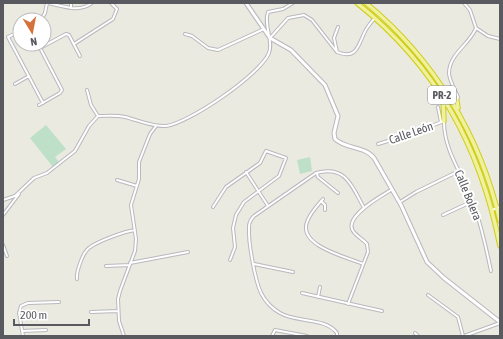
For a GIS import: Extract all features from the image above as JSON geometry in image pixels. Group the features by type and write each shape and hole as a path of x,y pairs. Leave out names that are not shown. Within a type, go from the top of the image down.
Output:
{"highway":[{"name":"PR-2","path":"357,3 375,18 412,54 443,96 476,162 492,210 500,246"},
{"name":"PR-2","path":"366,3 407,41 444,88 464,122 479,155 498,207 500,222"},
{"path":"444,88 454,100 457,101 464,122"},
{"path":"443,96 443,121"},
{"path":"443,121 446,112 452,112"}],"street":[{"path":"48,3 81,9 92,3"},
{"path":"70,7 71,3"},
{"path":"74,44 113,19 118,9 111,3"},
{"path":"246,3 270,38 291,50 321,80 338,116 334,133 335,139 371,154 399,203 427,262 444,278 500,323"},
{"path":"3,215 22,190 34,178 47,173 76,151 89,126 98,116 124,116 156,126 167,126 184,120 225,95 252,75 268,55 272,43 266,17 268,12 283,9 293,3"},
{"path":"457,101 458,97 449,74 456,54 474,35 476,28 470,10 464,3"},
{"path":"270,38 288,18 304,15 312,20 337,52 344,55 352,53 357,48 367,28 375,18"},
{"path":"337,52 334,38 338,27"},
{"path":"476,28 488,36 500,39"},
{"path":"185,34 192,36 208,48 218,50 264,29"},
{"path":"52,42 66,34 74,44 80,56"},
{"path":"12,35 8,37 12,44"},
{"path":"16,52 43,103"},
{"path":"39,105 60,93 62,90 42,52"},
{"path":"15,84 29,76"},
{"path":"87,90 91,105 98,116"},
{"name":"Calle Bolera","path":"438,107 443,121 448,149 473,201 483,234 491,271"},
{"name":"Calle León","path":"378,144 408,135 443,121"},
{"path":"124,336 118,311 120,290 135,251 136,239 131,205 140,179 139,162 150,134 156,126"},
{"path":"213,207 226,187 260,162 266,151 269,151 286,160 280,176 244,202 236,215 233,228 235,247 231,259"},
{"path":"337,336 337,333 332,327 289,318 274,309 261,294 256,281 249,223 254,216 316,173 328,170 342,174 350,183 364,208"},
{"path":"399,203 416,192 459,171"},
{"path":"246,172 268,206"},
{"path":"316,173 318,177 337,192 337,188"},
{"path":"117,180 137,186"},
{"path":"3,200 11,198 22,190"},
{"path":"348,304 368,252 367,244 352,231 351,225 353,220 364,208 391,190"},
{"path":"325,210 325,205 322,200 306,223 306,231 309,238 319,246 363,264"},
{"path":"443,215 473,201"},
{"path":"492,210 498,207"},
{"path":"77,279 77,269 87,249 119,233 135,230"},
{"path":"3,245 7,256"},
{"path":"106,266 130,264 188,252"},
{"path":"254,264 293,272"},
{"path":"318,297 320,287"},
{"path":"302,293 382,311"},
{"path":"428,295 458,317 464,336 500,323"},
{"path":"23,336 19,310 23,304 59,302"},
{"path":"92,312 118,311"},
{"path":"22,331 46,330"},
{"path":"272,336 275,330 307,336"},
{"path":"415,333 418,336"}],"green space":[{"path":"46,125 66,149 55,157 59,162 53,167 30,138"},
{"path":"310,157 312,171 300,174 297,160"}]}
